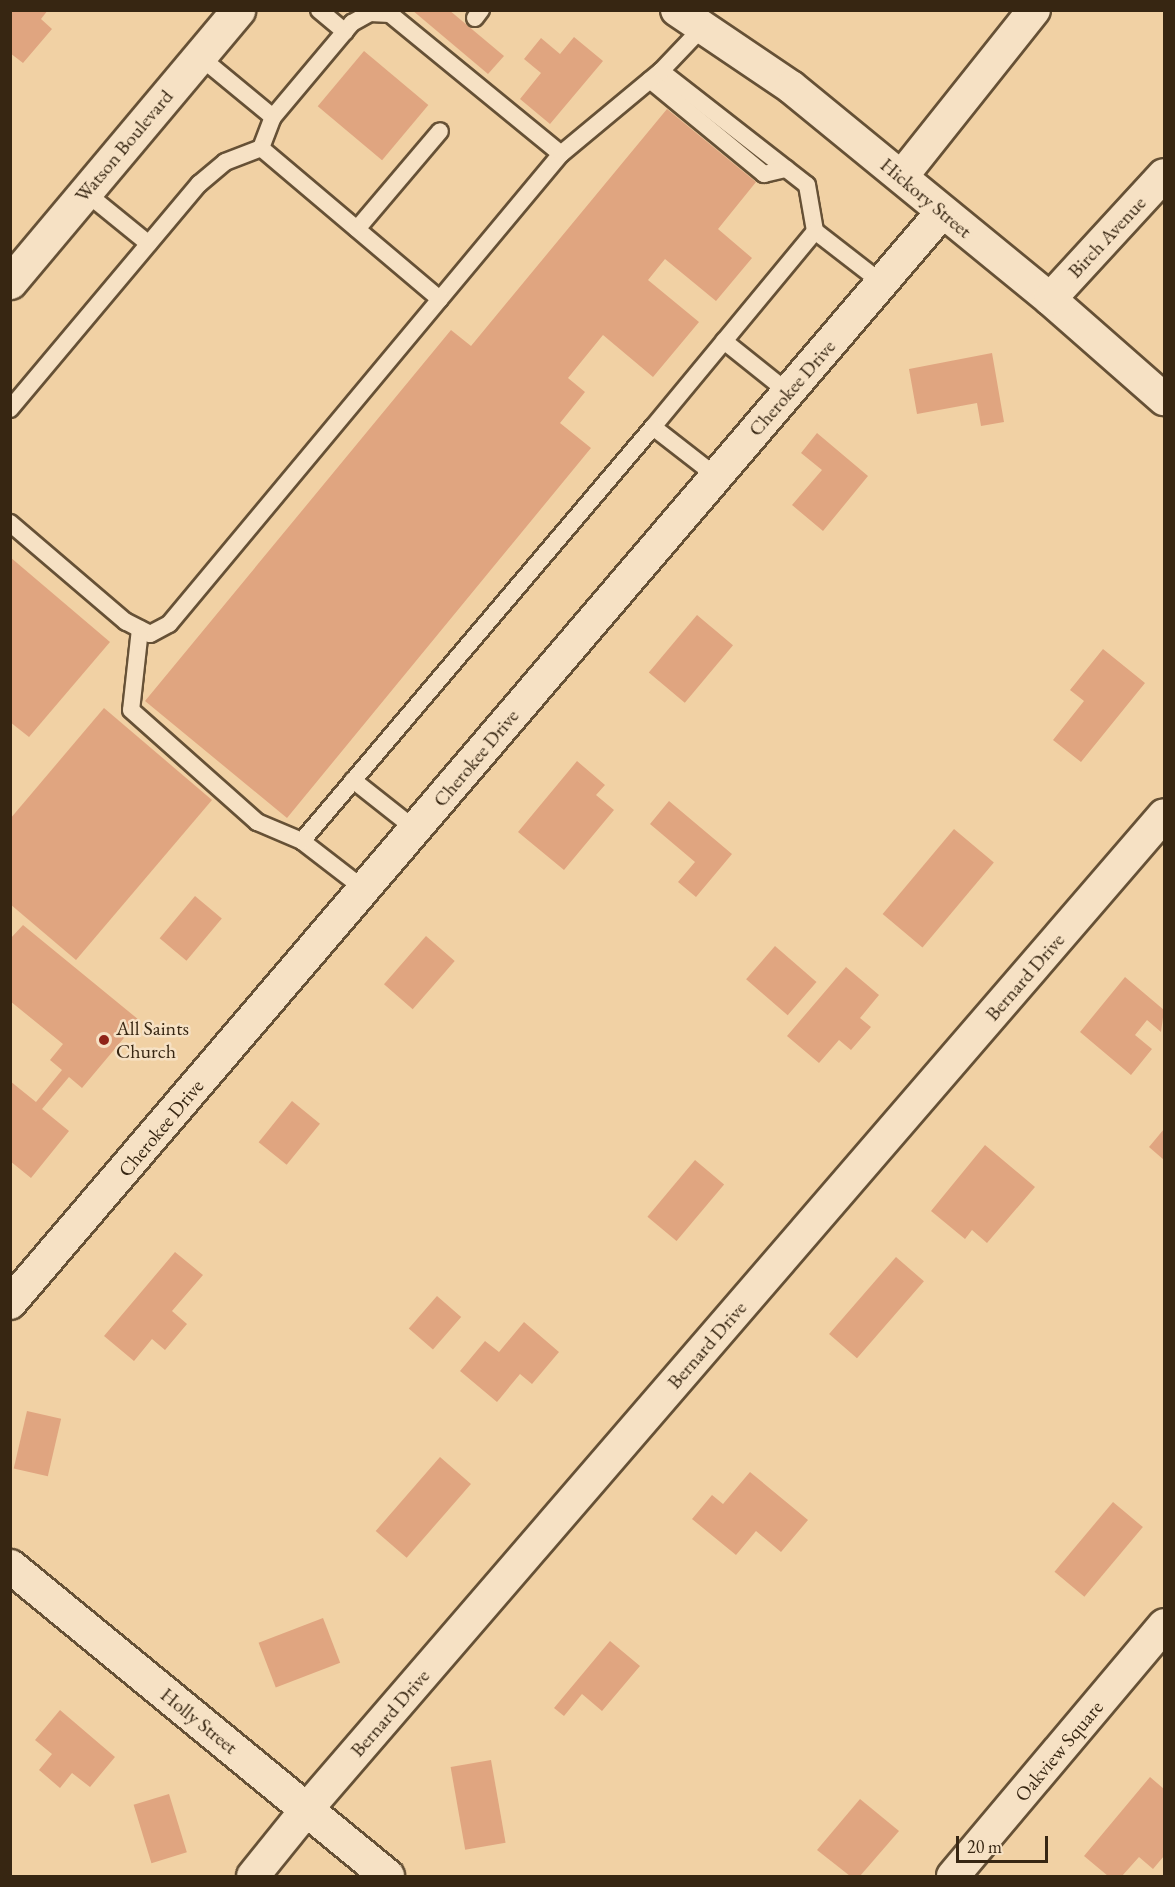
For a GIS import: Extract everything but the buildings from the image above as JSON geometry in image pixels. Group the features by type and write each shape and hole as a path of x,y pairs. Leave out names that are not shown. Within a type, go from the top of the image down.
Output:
{"street":[{"name":"Watson Boulevard","path":"10,282 238,10"},
{"name":"Hickory Street","path":"677,10 791,87 1050,299 1164,399"},
{"path":"902,176 1034,10"},
{"name":"Birch Avenue","path":"1050,299 1164,175"},
{"name":"Cherokee Drive","path":"10,1304 942,212"},
{"name":"Bernard Drive","path":"253,1876 307,1809 1164,815"},
{"name":"Holly Street","path":"10,1566 387,1876"},
{"name":"Oakview Square","path":"953,1876 1164,1625"}],"lane":[{"path":"319,10 345,32"},
{"path":"10,409 199,184 225,162 261,148 273,117 345,32 370,13 390,14 561,154"},
{"path":"10,523 126,622 150,634 169,624 561,154 656,76 702,28"},
{"path":"199,56 273,117"},
{"path":"656,76 764,174 786,169 807,185 815,231 882,283"},
{"path":"357,229 440,131"},
{"path":"261,148 440,299"},
{"path":"86,192 149,244"},
{"path":"302,841 653,427 815,231"},
{"path":"724,341 788,392"},
{"path":"653,427 717,476"},
{"path":"140,629 131,710 257,822 302,841 364,889"},
{"path":"353,780 415,829"}],"place":[{"name":"All Saints Church","path":"104,1040"}]}
